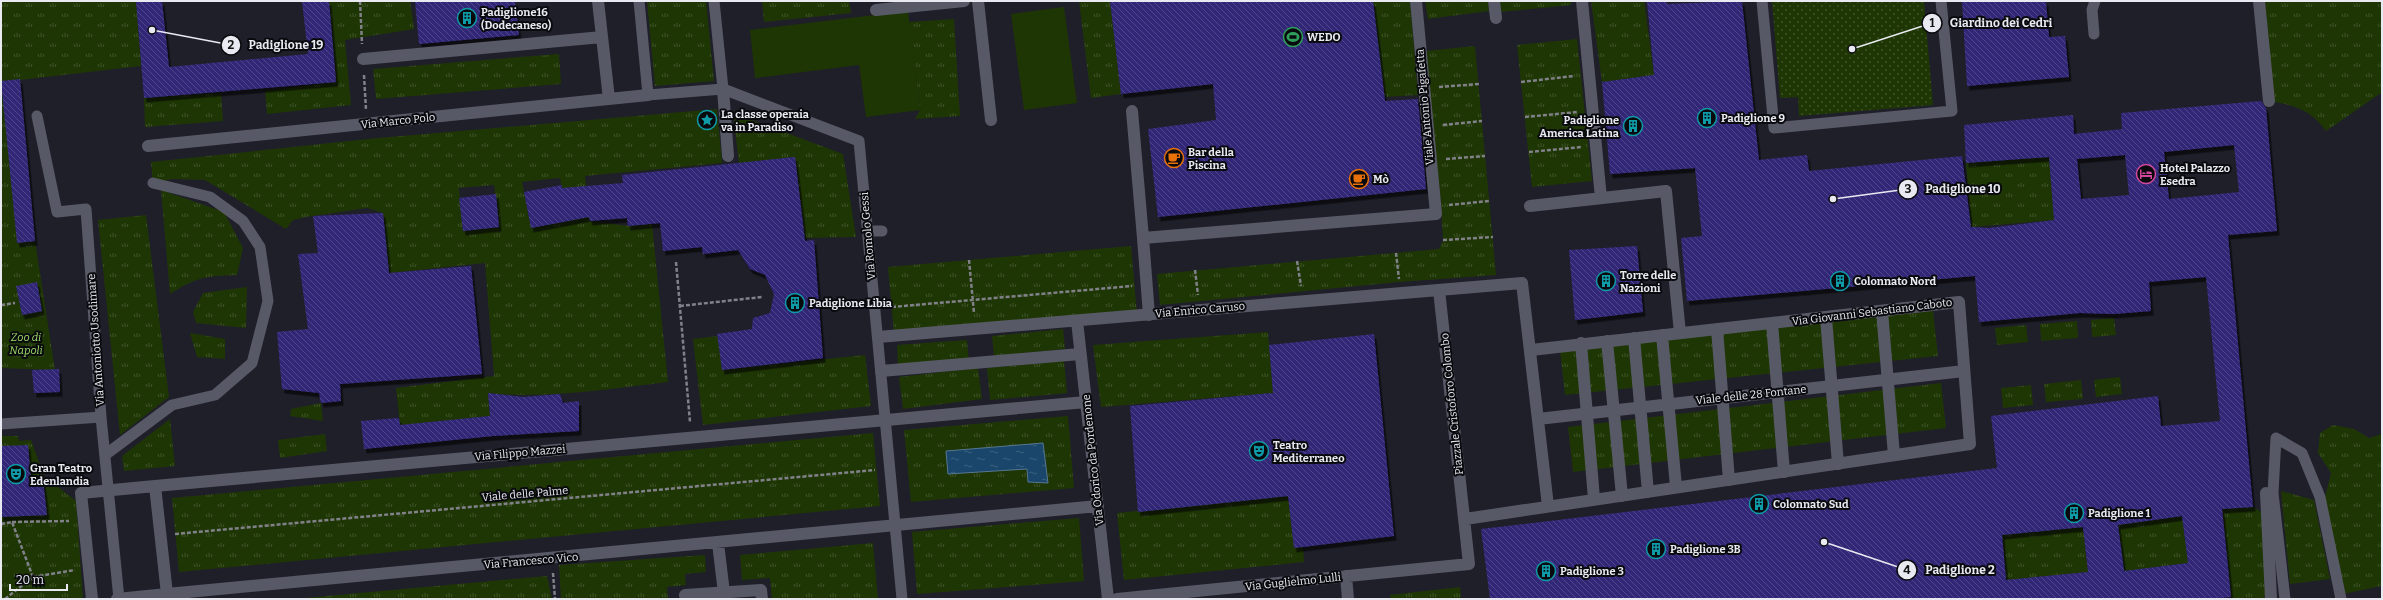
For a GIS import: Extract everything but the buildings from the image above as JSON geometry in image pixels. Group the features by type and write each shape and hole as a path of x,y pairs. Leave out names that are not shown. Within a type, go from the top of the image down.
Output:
{"street":[{"path":"598,1 609,99"},
{"path":"876,6 964,1"},
{"path":"978,1 991,120"},
{"name":"Viale Antonio Pigafetta","path":"1416,1 1438,210"},
{"path":"1494,1 1496,18"},
{"path":"1582,1 1601,198"},
{"path":"2259,1 2268,101"},
{"path":"363,59 602,37"},
{"path":"723,89 728,156"},
{"name":"Via Marco Polo","path":"148,146 648,95"},
{"path":"1132,111 1149,315"},
{"path":"1530,206 1666,191 1680,333"},
{"path":"1143,238 1438,210"},
{"name":"Via Enrico Caruso","path":"878,337 1522,283 1531,350"},
{"name":"Piazzale Cristoforo Colombo","path":"1439,290 1469,564"},
{"name":"Via Giovanni Sebastiano Caboto","path":"1531,350 1959,302 1970,444 1548,506"},
{"path":"1882,311 1894,455"},
{"path":"1826,318 1838,464"},
{"name":"Via Odorico da Pordenone","path":"1077,321 1108,599"},
{"path":"1772,323 1784,472"},
{"path":"1717,329 1729,480"},
{"path":"1662,335 1676,487"},
{"path":"1634,338 1648,492"},
{"path":"1607,341 1622,496"},
{"path":"1581,344 1594,499"},
{"path":"1465,518 1548,506 1531,350"},
{"path":"881,371 1080,354"},
{"name":"Viale delle 28 Fontane","path":"1538,419 1964,371"},
{"name":"Via Filippo Mazzei","path":"84,520 82,493 692,438 885,419 1086,402"},
{"path":"156,486 167,594"},
{"path":"2266,493 2271,599"},
{"name":"Via Francesco Vico","path":"119,599 1098,506"},
{"path":"84,520 92,599"},
{"path":"718,543 724,592"},
{"name":"Via Guglielmo Lulli","path":"1117,599 1469,564"},
{"path":"1346,576 1348,599"},
{"path":"686,599 686,595 761,590 762,599"}],"lane":[{"path":"639,1 648,95"},
{"path":"714,1 723,89"},
{"path":"1762,1 1774,128 1952,111 1942,1"},
{"path":"2094,34 2092,10 2095,1"},
{"name":"Via Romolo Gessi","path":"648,95 723,89 859,140 902,599"},
{"name":"Via Antoniotto Usodimare","path":"37,116 57,212 86,209 101,417 119,599"},
{"path":"105,456 172,404 215,396 252,363 268,301 260,247 243,221 210,197 153,183"},
{"path":"867,231 882,230"},
{"path":"1,424 101,417"},
{"path":"2285,599 2273,493 2276,438 2302,453 2320,497 2341,599"}],"path":[{"path":"1521,82 1581,75"},
{"path":"1434,88 1479,84"},
{"path":"1525,118 1585,111"},
{"path":"1440,125 1482,121"},
{"path":"1529,152 1587,146"},
{"path":"1444,159 1485,156"},
{"path":"1438,210 1489,201"},
{"path":"1443,240 1493,237"},
{"path":"1396,253 1399,282"},
{"path":"969,260 976,329"},
{"path":"1297,261 1301,288"},
{"path":"676,262 692,438"},
{"path":"1195,270 1198,295"},
{"path":"892,307 1134,286"},
{"path":"680,306 762,297"},
{"path":"1,305 15,303"},
{"name":"Viale delle Palme","path":"160,535 890,469"},
{"path":"1,524 12,522 84,520"},
{"path":"12,522 33,577"},
{"path":"551,559 555,599"},
{"path":"4,599 33,577 89,567"}],"green space":[{"name":"Zoo di Napoli","path":"1,1 136,1 141,66 20,80 35,241 55,370 1,368"},
{"path":"329,1 410,1 414,29 345,40 351,105 267,114 265,91 336,82"},
{"path":"647,1 706,1 714,81 655,86"},
{"path":"762,1 849,1 851,13 764,22"},
{"path":"1079,1 1110,1 1121,94 1091,98"},
{"path":"1373,1 1410,1 1418,95 1384,97"},
{"path":"1425,1 1488,1 1489,11 1428,19"},
{"path":"1499,1 1571,1 1571,5 1500,12"},
{"path":"1591,1 1644,1 1654,75 1602,82"},
{"path":"1772,1 1924,1 1933,105 1799,116 1798,97 1780,98"},
{"path":"2265,1 2382,1 2381,93 2326,131 2321,124 2303,110 2290,105 2274,102"},
{"path":"1064,7 1077,103 1024,110 1011,14"},
{"path":"908,11 920,110 866,117 859,65 755,78 750,30"},
{"path":"954,19 960,116 915,119 920,110 909,22"},
{"path":"1577,39 1592,181 1532,187 1517,45"},
{"path":"1475,46 1496,275 1399,282 1160,305 1157,274 1439,249 1443,240 1441,205 1426,51"},
{"path":"559,54 561,84 376,99 373,69"},
{"path":"221,93 223,121 145,127 144,98"},
{"path":"717,109 722,163 585,176 590,221 628,226 652,224 668,382 556,394 510,395 488,393 490,416 400,425 396,388 494,376 485,263 389,273 383,213 367,208 306,217 293,220 286,229 205,180 172,179 153,183 151,162 378,138","holes":["560,178 568,221 531,228 522,182","494,185 499,227 463,231 459,188"]},
{"path":"733,113 843,154 856,237 804,238 795,157 739,163"},
{"path":"2049,157 2054,220 1971,227 1966,163"},
{"path":"161,190 224,212 243,248 237,275 202,278 187,284 170,294"},
{"path":"146,215 169,397 120,435 98,220"},
{"path":"1131,246 1137,314 894,334 888,267"},
{"path":"247,287 246,328 196,323 193,312 203,293"},
{"path":"1933,311 1938,356 1565,395 1560,350"},
{"path":"2114,318 2116,335 2092,337 2091,320"},
{"path":"2077,321 2078,338 2041,341 2040,324"},
{"path":"2026,325 2028,342 1997,345 1995,328"},
{"path":"1063,329 1065,349 994,356 992,336"},
{"path":"1268,332 1273,393 1101,407 1093,345"},
{"path":"190,333 225,339 225,359 197,357"},
{"path":"718,336 722,370 865,355 871,406 703,425 693,339"},
{"path":"967,340 969,362 898,367 897,345"},
{"path":"1064,361 1067,393 990,400 987,368"},
{"path":"978,368 982,399 903,409 899,377"},
{"path":"2120,377 2122,394 2096,397 2094,380"},
{"path":"2081,380 2083,399 2046,402 2044,384"},
{"path":"1941,383 1946,428 1573,472 1568,427"},
{"path":"2031,385 2033,405 2003,408 2001,388"},
{"path":"321,403 323,421 290,416 291,409"},
{"path":"1068,416 1074,488 911,502 904,430"},
{"path":"170,419 175,466 124,471 122,456"},
{"path":"2333,425 2354,429 2369,438 2382,434 2382,586 2343,594 2325,497 2331,473 2318,453 2320,433"},
{"path":"873,433 880,506 179,572 172,498"},
{"path":"325,434 327,451 280,458 278,440"},
{"path":"1,436 18,436 19,441 31,440 44,476 76,501 83,599 1,599"},
{"path":"2281,491 2314,500 2330,579 2290,584"},
{"path":"1288,496 1294,547 1303,547 1304,562 1124,580 1117,513"},
{"path":"2253,507 2263,513 2269,588 2263,599 2234,599 2231,597 2222,509"},
{"path":"2182,516 2188,563 2124,571 2118,525"},
{"path":"1079,518 1084,581 917,594 912,532"},
{"path":"2083,527 2088,572 2006,580 2002,535"},
{"path":"873,543 878,599 772,599 770,578 742,580 740,555"},
{"path":"705,555 706,572 685,574 686,585 667,587 668,599 561,599 559,565"},
{"path":"547,576 552,599 294,599"},
{"path":"1460,587 1461,599 1391,599 1390,595"}],"water":[{"path":"1043,443 1048,483 1028,482 1027,469 948,474 946,451"}],"place":[{"name":"Padiglione16 (Dodecaneso)","path":"467,18"},
{"name":"Padiglione 19","path":"152,30"},
{"name":"WEDO","path":"1293,37"},
{"name":"Giardino dei Cedri","path":"1852,49"},
{"name":"Padiglione 9","path":"1707,118"},
{"name":"La classe operaia va in Paradiso","path":"707,120"},
{"name":"Padiglione America Latina","path":"1633,126"},
{"name":"Bar della Piscina","path":"1174,158"},
{"name":"Hotel Palazzo Esedra","path":"2146,174"},
{"name":"Mò","path":"1359,179"},
{"name":"Padiglione 10","path":"1833,199"},
{"name":"Torre delle Nazioni","path":"1606,281"},
{"name":"Colonnato Nord","path":"1840,281"},
{"name":"Padiglione Libia","path":"795,303"},
{"name":"Teatro Mediterraneo","path":"1259,451"},
{"name":"Gran Teatro Edenlandia","path":"16,474"},
{"name":"Colonnato Sud","path":"1759,504"},
{"name":"Padiglione 1","path":"2074,513"},
{"name":"Padiglione 2","path":"1824,542"},
{"name":"Padiglione 3B","path":"1656,549"},
{"name":"Padiglione 3","path":"1546,571"}]}
